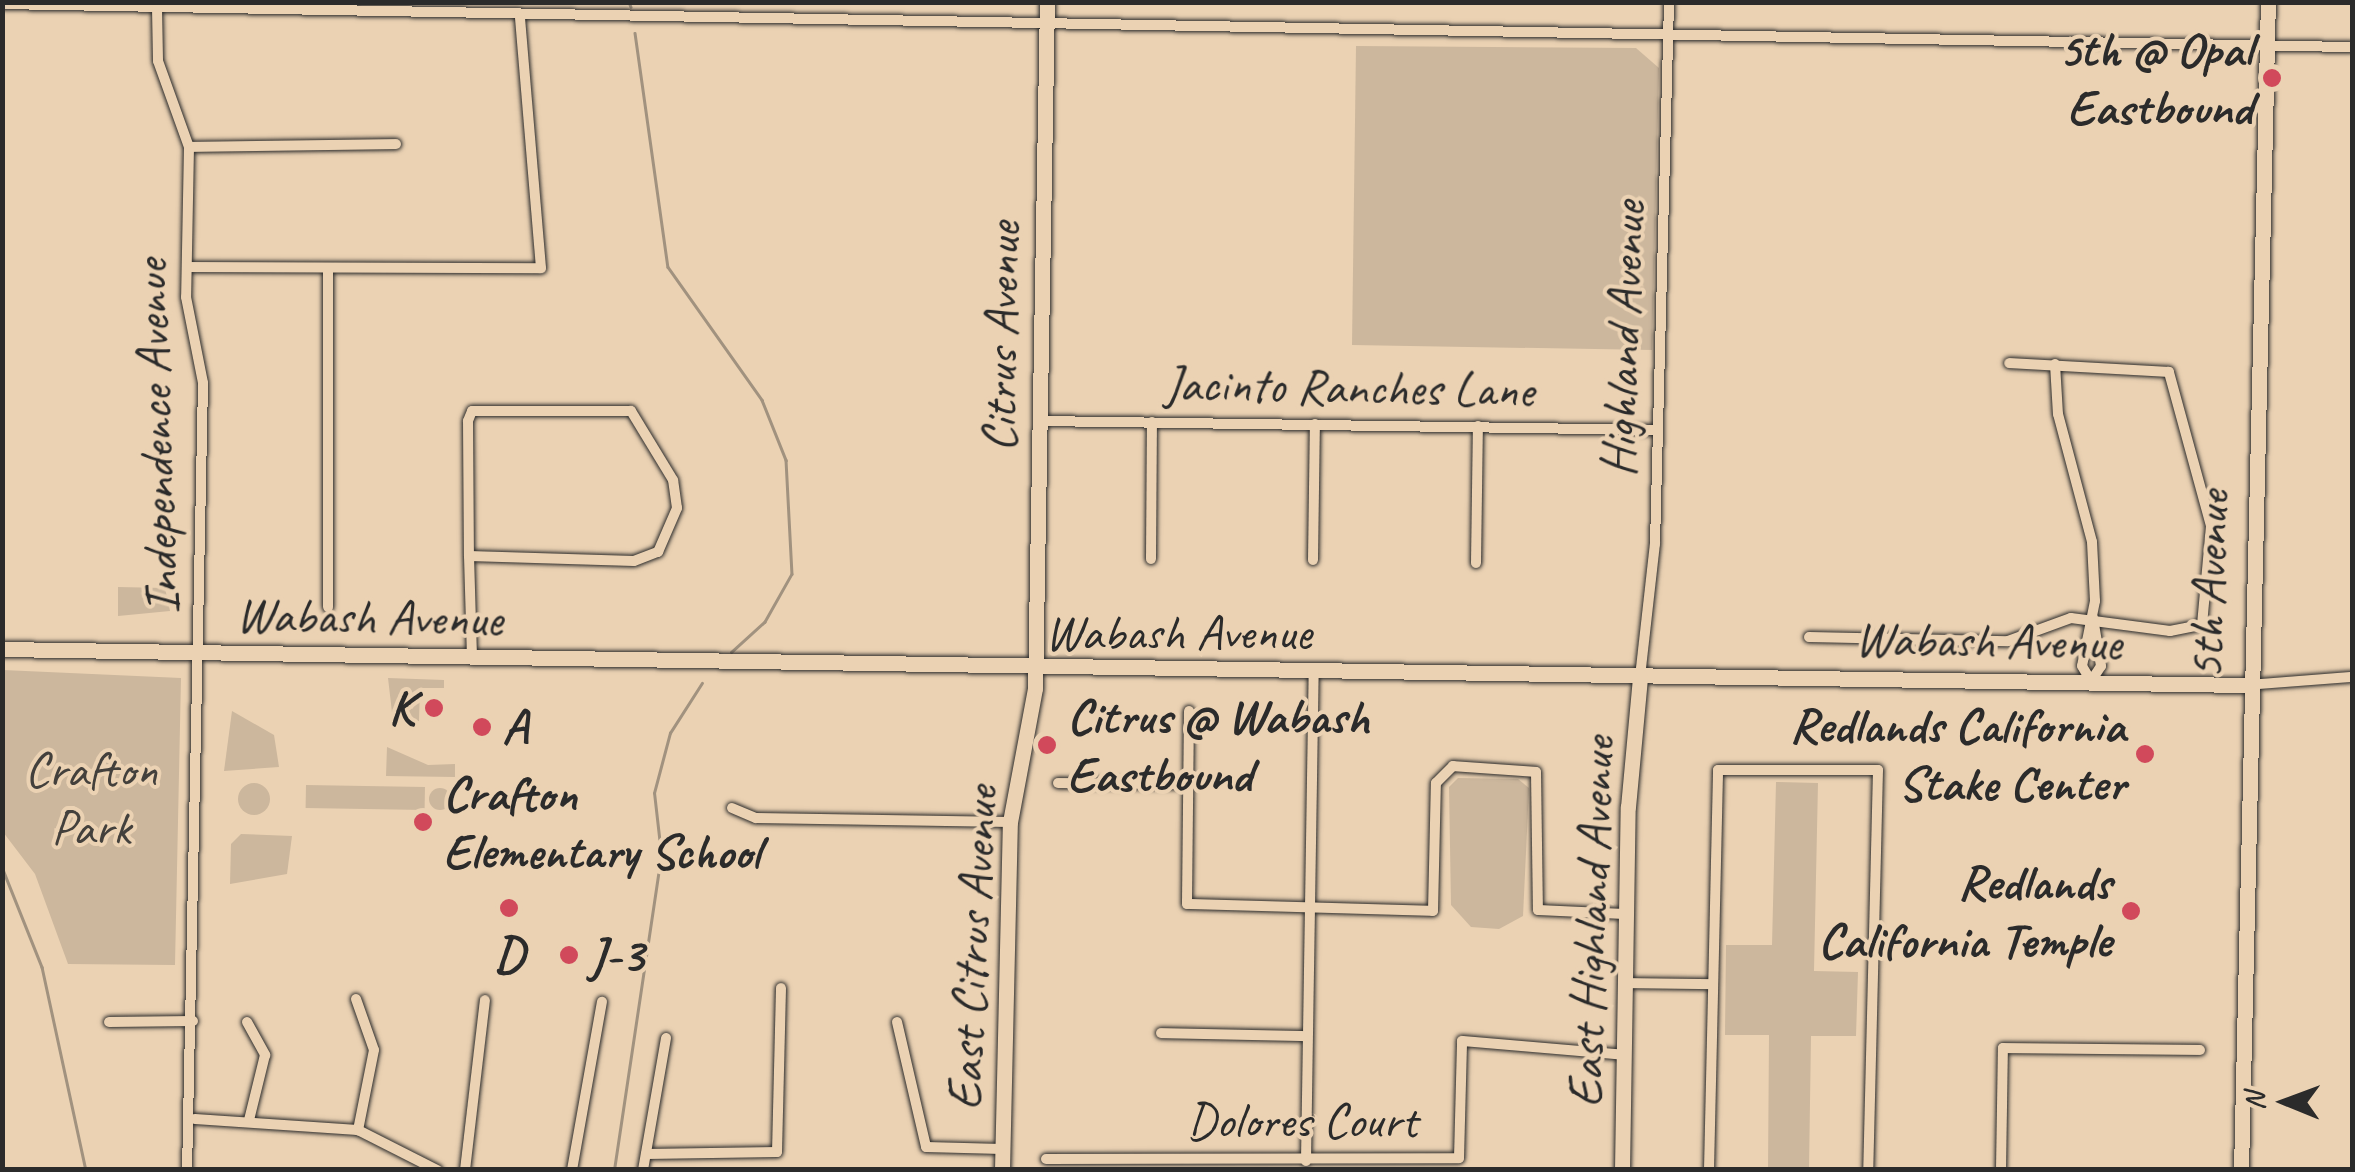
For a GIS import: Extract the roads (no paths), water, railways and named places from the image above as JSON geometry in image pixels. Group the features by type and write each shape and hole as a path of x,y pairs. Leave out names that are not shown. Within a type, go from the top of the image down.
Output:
{"street":[{"name":"Citrus Avenue","path":"1035,672 1047,2"},
{"name":"Highland Avenue","path":"1640,677 1658,430 1670,2"},
{"name":"5th Avenue","path":"2241,1170 2246,685 2268,2"},
{"path":"2,4 520,18 2352,47"},
{"name":"Independence Avenue","path":"157,8 158,61 189,146 187,267 203,383 193,1021 195,1119 187,1170"},
{"path":"187,267 540,268 520,18"},
{"path":"189,146 396,144"},
{"path":"328,269 328,608"},
{"path":"1809,637 2008,641 2093,618 2170,631 2202,625 2211,526 2169,372 2009,363"},
{"path":"2056,364 2058,414 2092,542 2093,618 2101,666 2091,681"},
{"path":"469,556 634,561 658,552 677,508 672,480 631,411 472,411 469,556 472,659"},
{"name":"Jacinto Ranches Lane","path":"1040,421 1658,430"},
{"path":"1151,559 1152,422"},
{"path":"1313,560 1315,424"},
{"path":"1476,563 1478,426"},
{"path":"2091,681 2082,646 2093,618"},
{"name":"Wabash Avenue","path":"2,649 1035,672 2246,685 2352,677"},
{"name":"East Citrus Avenue","path":"1002,1170 1010,822 1035,672"},
{"path":"1306,1161 1314,674"},
{"name":"East Highland Avenue","path":"1622,1170 1625,914 1640,677"},
{"path":"1190,712 1186,904 1433,911 1436,783 1452,766 1536,772 1538,910 1625,914"},
{"path":"1709,1170 1718,770 1878,770 1868,1170"},
{"path":"1058,783 1189,784"},
{"path":"732,808 756,818 1010,822"},
{"path":"1625,983 1714,984"},
{"path":"646,1154 776,1152 781,988"},
{"path":"356,999 374,1050 358,1130"},
{"path":"465,1170 485,1000"},
{"path":"572,1170 602,1002"},
{"path":"109,1022 193,1021"},
{"path":"247,1022 265,1055 249,1120"},
{"path":"897,1022 926,1147 1002,1150"},
{"path":"1161,1033 1306,1036"},
{"path":"643,1170 666,1038"},
{"name":"Dolores Court","path":"1046,1159 1195,1164 1459,1158 1462,1041 1624,1054"},
{"path":"2002,1170 2003,1048 2200,1050"},
{"path":"195,1119 358,1130 415,1164 437,1170"}],"waterway":[{"path":"629,2 631,7"},
{"path":"635,33 668,267 762,400 786,460 792,574 765,622 732,652"},
{"path":"614,1170 661,854 654,793 670,733 702,683"},
{"path":"2,867 42,967 86,1170"}],"place":[{"name":"5th @ Opal Eastbound","path":"2272,78"},
{"name":"K","path":"434,708"},
{"name":"A","path":"482,727"},
{"name":"Citrus @ Wabash Eastbound","path":"1047,745"},
{"name":"Redlands California Stake Center","path":"2145,754"},
{"name":"Crafton Elementary School","path":"423,822"},
{"name":"D","path":"509,908"},
{"name":"Redlands California Temple","path":"2131,911"},
{"name":"J-3","path":"569,955"}],"park label":[{"name":"Crafton Park","path":"91,798"}]}
